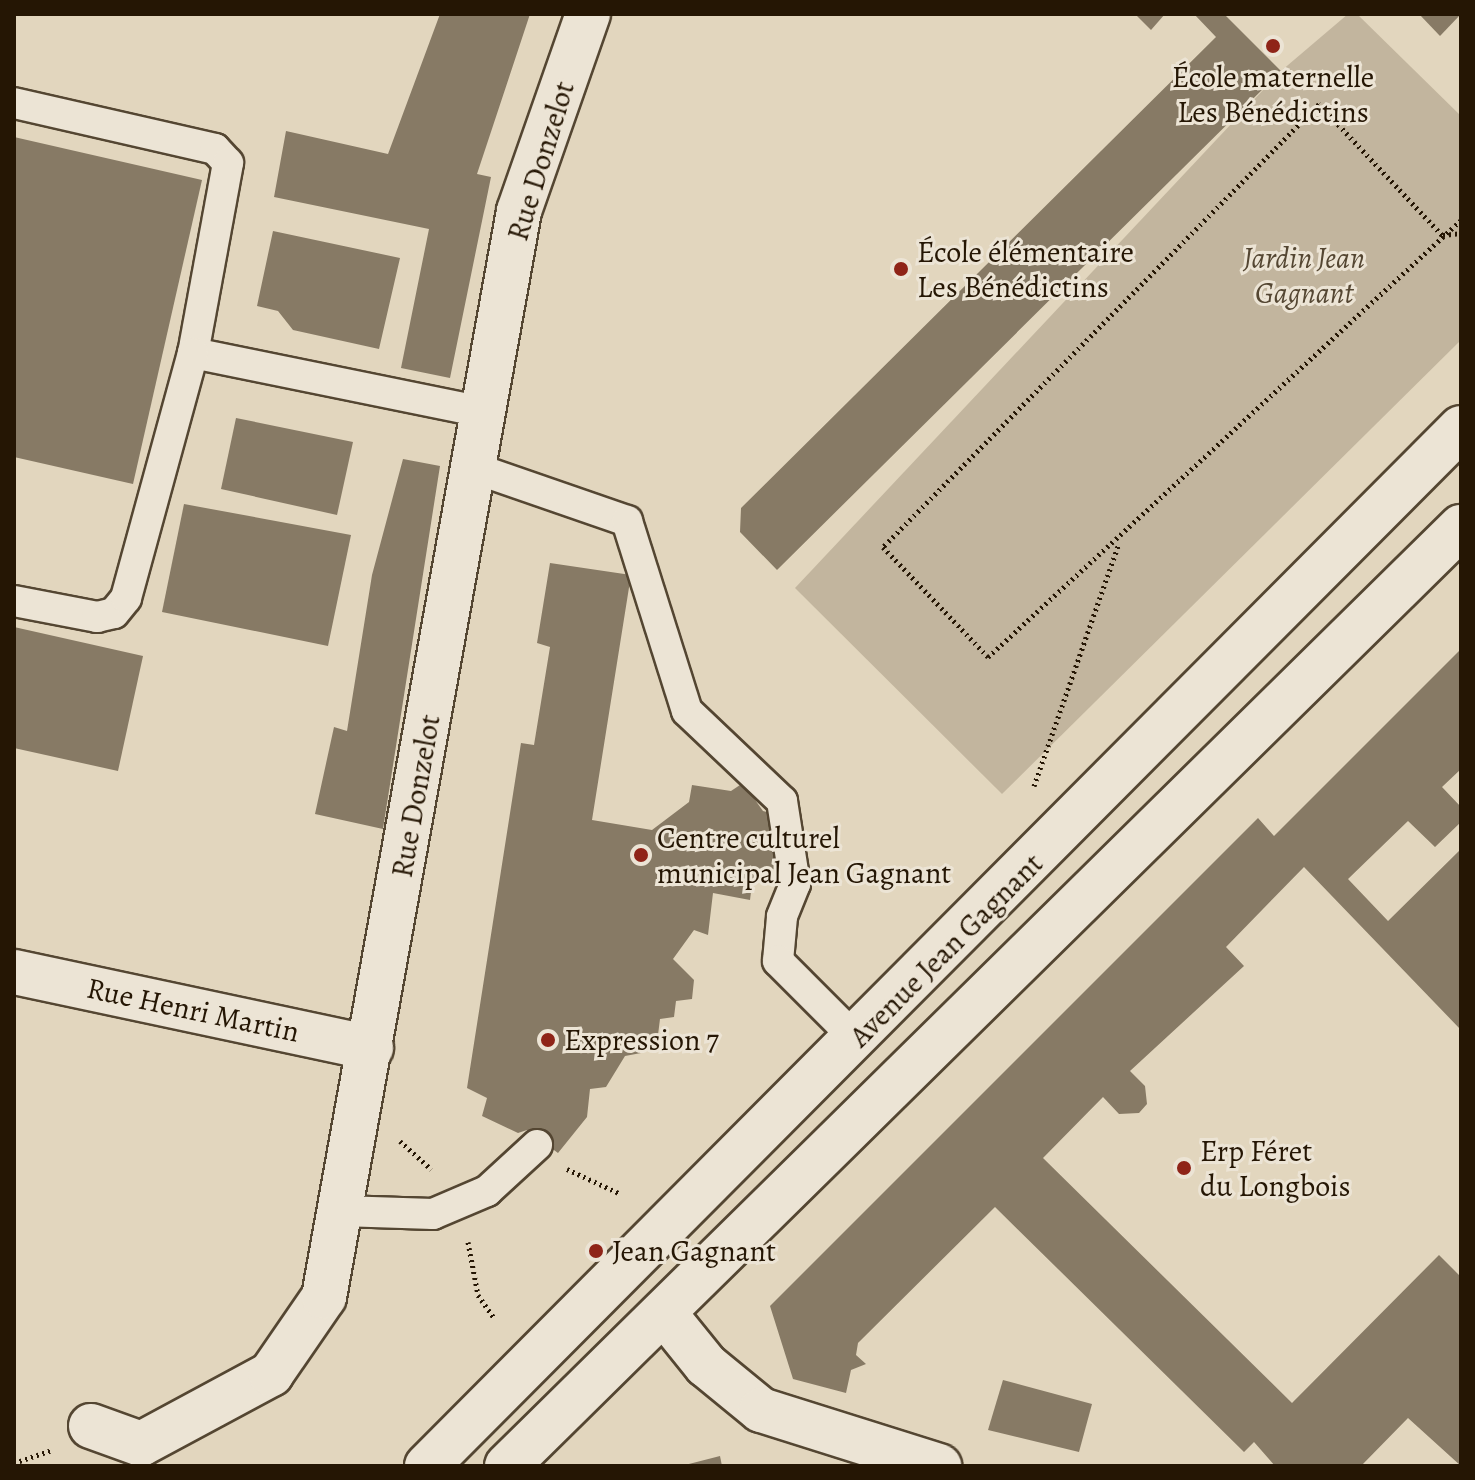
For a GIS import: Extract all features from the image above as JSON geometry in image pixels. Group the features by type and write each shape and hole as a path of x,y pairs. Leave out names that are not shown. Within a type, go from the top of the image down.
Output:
{"main road":[{"name":"Rue Donzelot","path":"91,1426 141,1444 271,1374 324,1297 519,211 588,14"},
{"name":"Avenue Jean Gagnant","path":"427,1466 857,1040 1461,428"},
{"name":"Avenue Jean Gagnant","path":"507,1466 1461,527"},
{"name":"Rue Henri Martin","path":"14,972 371,1048"},
{"path":"664,1313 706,1365 761,1410 939,1466"}],"lane":[{"path":"14,103 215,149 228,163 193,353 126,598 114,613 97,617 14,601"},
{"path":"193,353 484,412"},
{"path":"474,468 627,521 687,711 782,801 795,884 778,961 857,1040"},
{"path":"341,1211 433,1214 487,1191 534,1148"}],"path":[{"path":"1442,235 1319,104 883,547 988,657 1119,542 1461,220"},
{"path":"1442,235 1461,233"},
{"path":"1034,787 1119,542"},
{"path":"534,1148 619,1193"}],"green space":[{"name":"Jardin Jean Gagnant","path":"1348,14 1357,14 1461,116 1461,340 1002,794 795,588 1281,71"}],"building":[{"path":"440,14 530,14 477,174 491,177 450,378 401,368 429,229 274,197 286,131 388,154"},
{"path":"1135,14 1165,14 1151,30"},
{"path":"1194,14 1224,14 1281,71 777,570 740,532 741,508 1216,37"},
{"path":"1419,14 1461,14 1440,36"},
{"path":"14,137 202,180 133,484 14,457"},
{"path":"273,231 400,258 379,349 293,330 278,311 257,306"},
{"path":"236,418 353,442 337,515 221,489"},
{"path":"403,459 440,466 383,829 315,814 334,727 347,731 372,575"},
{"path":"184,504 351,535 328,646 162,612"},
{"name":"Centre culturel municipal Jean Gagnant","path":"550,563 631,575 592,820 652,830 689,802 692,785 731,791 743,783 763,811 778,815 773,849 784,862 752,884 750,900 713,893 708,935 694,930 673,959 694,980 692,999 676,1001 674,1017 660,1019 658,1035 643,1037 641,1053 625,1056 606,1087 590,1089 587,1117 558,1153 527,1130 518,1133 482,1116 487,1098 467,1088 521,743 534,745 550,647 537,643"},
{"path":"14,627 143,656 118,771 14,748"},
{"path":"1461,649 1461,769 1442,787 1461,807 1461,822 1435,847 1408,821 1348,879 1388,921 1461,849 1461,1030 1304,867 1226,947 1244,966 1130,1071 1145,1086 1147,1104 1139,1113 1119,1114 1103,1097 1043,1158 1292,1403 1439,1255 1461,1277 1461,1466 1408,1418 1361,1466 1275,1466 1254,1442 1244,1452 995,1207 858,1343 856,1355 866,1364 851,1370 846,1393 793,1379 770,1306 1258,818 1274,836"},
{"path":"1003,1380 1092,1404 1079,1452 988,1430"},
{"path":"720,1456 722,1466 685,1466 685,1465"}],"place":[{"name":"École maternelle Les Bénédictins","path":"1273,46"},
{"name":"École élémentaire Les Bénédictins","path":"901,269"},
{"name":"Centre culturel municipal Jean Gagnant","path":"641,855"},
{"name":"Expression 7","path":"548,1040"},
{"name":"Erp Féret du Longbois","path":"1184,1168"},
{"name":"Jean Gagnant","path":"596,1251"}]}
